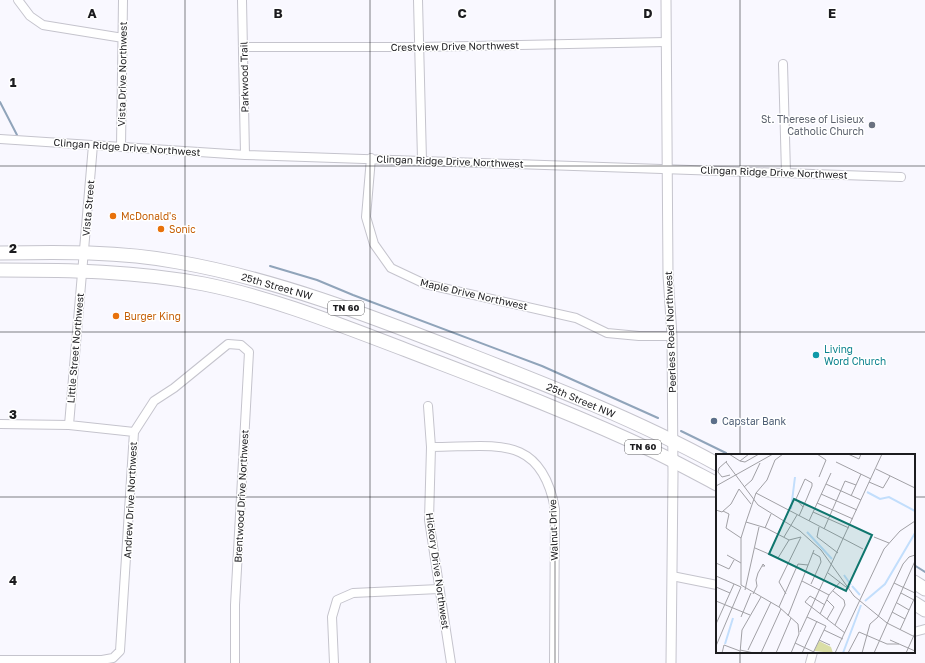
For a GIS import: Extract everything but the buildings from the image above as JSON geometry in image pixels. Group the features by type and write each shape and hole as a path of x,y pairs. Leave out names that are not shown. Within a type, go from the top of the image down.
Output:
{"highway":[{"name":"25th Street NW","path":"0,253 84,253 177,261 281,286 423,336 540,382 673,440"},
{"name":"25th Street NW","path":"0,270 82,270 145,275 197,283 262,299 323,318 493,383 653,451 673,462"},
{"name":"TN 60","path":"673,440 716,463"},
{"name":"TN 60","path":"673,462 716,484"},
{"path":"915,583 925,589"},
{"path":"915,604 925,610"}],"street":[{"path":"18,0 30,16 43,25 123,38"},
{"name":"Vista Drive Northwest","path":"121,147 123,0"},
{"name":"Parkwood Trail","path":"242,0 245,155"},
{"path":"418,0 422,160"},
{"name":"Peerless Road Northwest","path":"666,0 668,275 672,336 673,440 671,663"},
{"name":"Crestview Drive Northwest","path":"243,47 419,47 666,42"},
{"path":"783,64 786,173"},
{"name":"Clingan Ridge Drive Northwest","path":"0,139 245,155 371,158 901,177"},
{"name":"Vista Street","path":"82,270 93,145"},
{"name":"Maple Drive Northwest","path":"371,158 366,217 374,244 391,268 425,284 576,318 607,333 639,336 672,336"},
{"name":"Little Street Northwest","path":"69,425 82,270"},
{"name":"Andrew Drive Northwest","path":"0,660 102,660 113,658 120,651 134,432 154,401 174,388 228,344"},
{"name":"Brentwood Drive Northwest","path":"228,344 241,345 249,352 235,605 234,663"},
{"name":"Hickory Drive Northwest","path":"428,406 431,447 429,520 451,663"},
{"path":"0,424 69,425 134,432"},
{"name":"Walnut Drive","path":"431,447 504,447 520,451 535,462 544,473 552,490 555,509 554,663"},
{"path":"672,576 716,585"},
{"path":"334,663 332,616 337,600 353,592 439,590"},
{"path":"915,632 925,629"},
{"path":"810,663 813,653"}],"waterway":[{"path":"0,102 17,135"},
{"path":"270,266 317,280 542,366 658,418"},
{"path":"681,431 726,453"},
{"path":"915,566 925,572"}],"place":[{"name":"St. Therese of Lisieux Catholic Church","path":"872,125"},
{"name":"McDonald's","path":"113,216"},
{"name":"Sonic","path":"161,229"},
{"name":"Burger King","path":"116,316"},
{"name":"Living Word Church","path":"816,355"},
{"name":"Capstar Bank","path":"714,421"}]}
